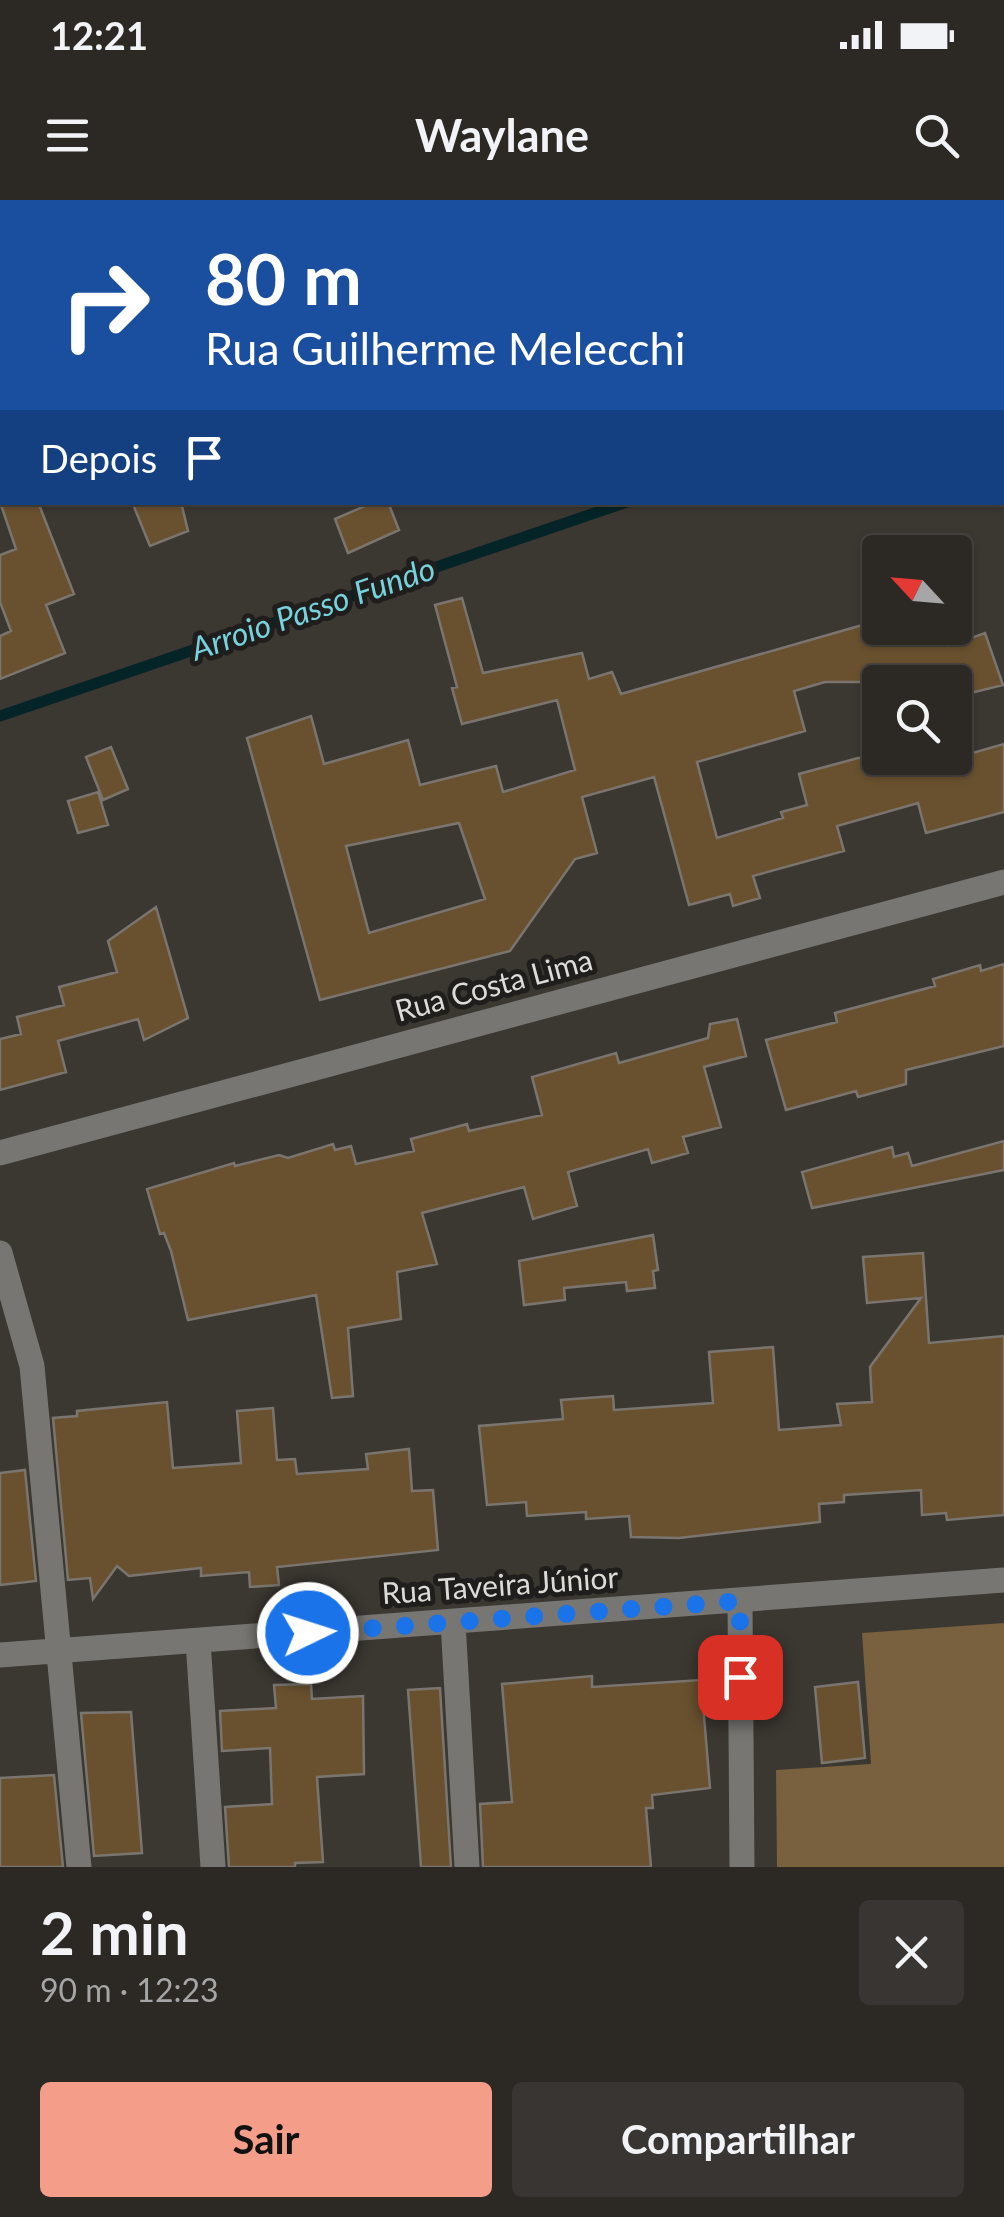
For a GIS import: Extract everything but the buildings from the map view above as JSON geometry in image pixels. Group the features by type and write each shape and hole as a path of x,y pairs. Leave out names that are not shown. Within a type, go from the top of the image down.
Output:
{"street":[{"name":"Rua Costa Lima","path":"0,1153 1004,882"},
{"path":"0,1253 32,1366 62,1650 79,1867"},
{"name":"Rua Taveira Júnior","path":"0,1655 1004,1580"},
{"path":"740,1601 742,1867"},
{"path":"453,1622 467,1867"},
{"path":"198,1641 213,1867"}],"shaded area":[{"path":"1004,1623 1004,1867 777,1867 776,1770 871,1764 862,1633"}],"waterway":[{"name":"Arroio Passo Fundo","path":"0,716 618,505"}],"route":[{"path":"308,1633 740,1601 740,1677"}]}
